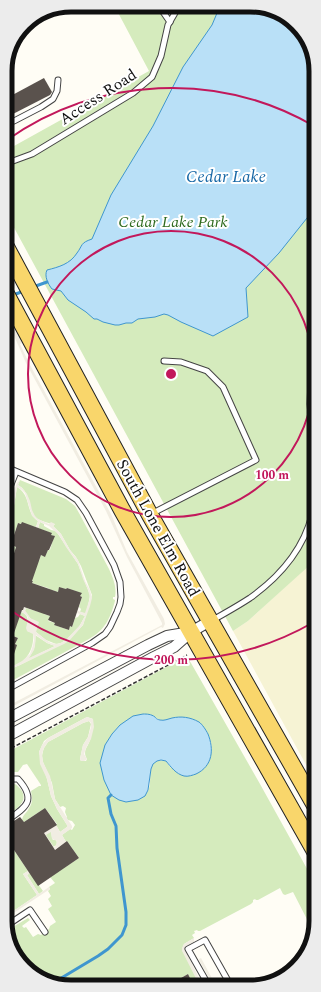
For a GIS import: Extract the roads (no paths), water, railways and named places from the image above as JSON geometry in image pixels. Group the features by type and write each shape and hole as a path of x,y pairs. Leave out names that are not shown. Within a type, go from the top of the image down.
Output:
{"main road":[{"name":"South Lone Elm Road","path":"12,258 150,515 309,795"},
{"name":"South Lone Elm Road","path":"12,305 122,510 309,841"}],"street":[{"path":"12,734 174,647 191,632 210,621"},
{"path":"12,717 167,636 191,632"}],"lane":[{"path":"163,12 170,22"},
{"name":"Access Road","path":"12,161 32,154 133,94 152,77 162,56 168,24 176,12"},
{"path":"12,121 41,107 53,99 57,92 58,80"},
{"path":"150,515 256,460 223,387 207,370 180,362 164,361"},
{"path":"12,470 65,492 82,506 114,566 120,582 121,597 114,619 105,634 99,639 12,687"},
{"path":"12,482 16,472"},
{"path":"210,621 250,598 271,581 298,549 309,524"},
{"path":"12,779 18,780 26,790 28,800 24,809 12,817"},
{"path":"12,922 30,910 45,932"},
{"path":"206,980 188,949 205,940 228,980"}],"water":[{"name":"Cedar Lake","path":"217,12 261,13 286,24 297,35 301,42 308,60 309,71 309,216 279,253 246,288 248,317 213,336 164,314 155,317 138,319 132,323 119,325 94,319 68,300 61,291 52,289 47,280 47,270 60,266 71,260 84,243 92,239 111,195 153,126 183,67 212,25"},
{"path":"143,714 154,716 157,719 162,720 182,717 199,722 208,734 211,745 211,757 202,771 190,776 184,776 176,772 166,761 157,761 153,764 151,769 148,790 145,796 138,800 126,802 111,795 104,780 100,763 105,745 112,734 120,725 133,716"}],"waterway":[{"path":"33,287 47,282"},
{"path":"13,295 24,291"},
{"path":"60,979 108,949 122,935 126,925 126,912 117,848 116,826 111,814 108,798 111,795"}],"park label":[{"name":"Cedar Lake Park","path":"173,222"}]}
